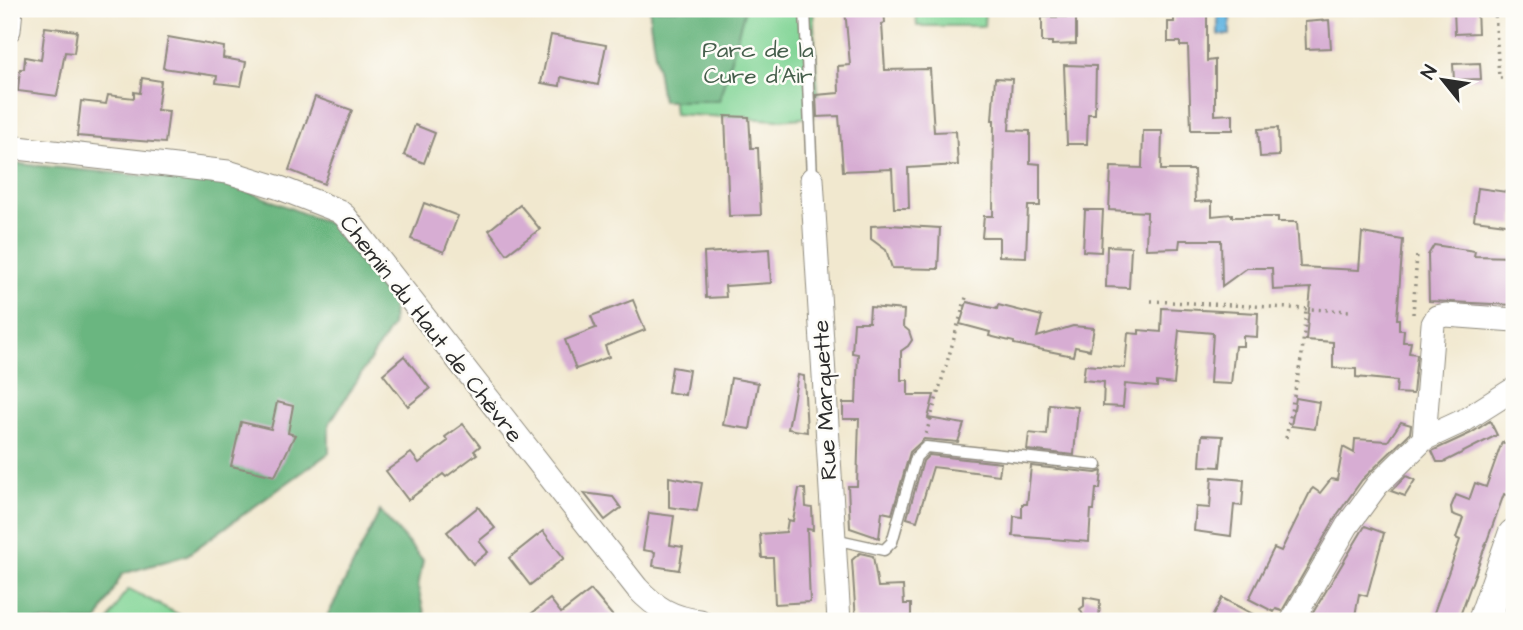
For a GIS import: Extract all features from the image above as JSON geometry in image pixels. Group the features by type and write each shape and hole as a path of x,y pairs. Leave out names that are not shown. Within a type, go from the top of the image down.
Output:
{"street":[{"path":"9,30 11,9"},
{"name":"Chemin du Haut de Chèvre","path":"9,148 228,172 280,188 339,211 637,588 656,607 672,616 699,621"},
{"name":"Rue Marquette","path":"812,179 839,621"},
{"path":"1424,439 1433,324 1437,317 1446,315 1514,320"},
{"path":"1292,621 1360,506 1377,485 1424,439 1465,420 1514,389"},
{"path":"1484,621 1514,535"}],"lane":[{"path":"805,9 812,179"},
{"path":"834,539 884,550 888,547 892,542 916,457 926,447 1097,465"}],"path":[{"path":"1495,9 1499,78 1514,78"},
{"path":"1413,314 1417,254"},
{"path":"922,450 967,294"},
{"path":"1150,301 1350,311"},
{"path":"1286,438 1302,354 1306,309"}],"green space":[{"path":"650,9 745,9 719,101 662,101"},
{"name":"Parc de la Cure d'Air","path":"681,9 813,9 818,95 814,95 814,117 778,120 674,114"},
{"path":"916,9 985,9 984,26 917,26"},
{"path":"9,163 230,184 330,224 393,305 392,326 329,424 329,453 187,555 122,574 97,621 9,621"},
{"path":"380,511 423,560 418,587 426,621 325,621"},
{"path":"129,589 191,621 109,621"}],"water":[{"path":"1218,9 1230,9 1230,35 1218,35"}],"building":[{"path":"845,9 884,9 885,23 882,24 885,70 930,69 934,132 956,131 958,165 908,168 909,208 894,208 892,169 843,171 839,116 817,117 816,95 839,93 838,66 850,65"},
{"path":"1174,9 1207,9 1207,61 1215,60 1215,115 1233,114 1233,130 1191,130 1188,46 1180,46 1180,42 1168,42 1168,22 1174,22"},
{"path":"1454,9 1477,9 1478,33 1455,34"},
{"path":"1042,17 1076,17 1076,44 1052,45 1052,42 1042,42"},
{"path":"1329,20 1331,48 1306,49 1305,22"},
{"path":"45,27 77,31 74,53 65,52 57,96 18,91 20,69 24,69 25,57 41,60"},
{"path":"551,35 606,45 598,85 561,77 560,86 541,83"},
{"path":"168,37 224,47 223,58 246,62 241,86 216,83 217,76 163,68"},
{"path":"1480,63 1481,79 1454,80 1453,64"},
{"path":"1064,65 1096,66 1095,114 1088,114 1087,144 1067,144"},
{"path":"142,78 161,81 157,110 169,111 165,143 77,136 81,101 106,104 108,95 134,98 134,92 140,93"},
{"path":"995,78 1012,79 1009,130 1030,131 1030,163 1040,164 1040,206 1028,206 1026,257 999,256 999,237 982,237 984,216 993,216 992,120"},
{"path":"315,97 352,110 324,184 289,170"},
{"path":"725,116 749,117 751,148 758,148 761,215 729,216"},
{"path":"415,125 435,133 424,163 404,155"},
{"path":"1278,128 1279,156 1260,157 1258,129"},
{"path":"1143,131 1162,131 1161,170 1194,170 1195,202 1212,201 1212,216 1232,214 1232,217 1278,217 1278,222 1297,222 1300,267 1359,270 1362,233 1403,240 1397,319 1399,330 1404,330 1403,342 1411,342 1409,353 1417,354 1413,394 1396,393 1397,381 1356,377 1356,369 1333,368 1333,342 1306,340 1311,288 1273,290 1272,268 1247,268 1222,286 1221,240 1180,240 1179,248 1146,249 1147,212 1109,210 1111,167 1142,168"},
{"path":"1478,188 1514,193 1514,225 1474,220"},
{"path":"424,203 458,216 444,252 411,239"},
{"path":"520,205 540,229 507,254 489,230"},
{"path":"1085,210 1103,210 1101,252 1083,251"},
{"path":"871,226 940,228 938,269 892,268 886,250 871,239"},
{"path":"1434,245 1475,251 1474,256 1514,257 1514,305 1429,301 1428,255"},
{"path":"1107,246 1131,247 1129,288 1106,287"},
{"path":"769,249 771,283 725,286 726,297 706,298 704,253"},
{"path":"633,300 645,330 605,346 609,357 576,369 565,340 596,328 591,316"},
{"path":"967,302 997,309 998,305 1042,316 1037,337 1073,326 1094,328 1090,350 1075,347 1073,356 989,336 990,332 960,324"},
{"path":"870,307 904,310 903,326 909,331 912,340 901,351 901,380 908,380 908,395 934,395 928,418 964,424 958,442 924,439 910,452 892,514 882,512 879,538 850,528 848,486 857,486 859,419 843,419 843,403 856,403 858,354 852,353 854,322 869,322"},
{"path":"1162,308 1258,313 1257,337 1243,336 1243,346 1235,346 1231,384 1210,383 1213,333 1179,330 1174,384 1157,382 1157,387 1125,384 1123,407 1103,406 1104,382 1083,380 1085,365 1125,368 1128,333 1139,334 1139,330 1161,332"},
{"path":"404,356 430,389 408,406 383,374"},
{"path":"672,367 689,370 685,395 668,392"},
{"path":"798,375 804,376 807,432 788,429"},
{"path":"731,378 758,383 750,429 723,425"},
{"path":"1296,398 1319,402 1315,429 1291,426"},
{"path":"277,402 293,406 288,433 295,435 275,476 231,466 241,422 271,429"},
{"path":"1049,404 1078,407 1074,455 1027,450 1029,433 1047,435"},
{"path":"1490,421 1497,435 1444,462 1437,462 1432,451"},
{"path":"1401,422 1411,425 1410,433 1362,480 1337,515 1282,611 1276,609 1274,612 1249,599 1274,548 1281,551 1311,490 1313,488 1320,493 1331,479 1337,480 1343,447 1354,453 1355,439 1388,441"},
{"path":"463,424 480,446 474,451 477,454 446,477 443,474 408,500 386,471 411,453 419,463 448,441 445,437"},
{"path":"1202,435 1223,436 1220,467 1200,466"},
{"path":"1502,442 1514,447 1514,498 1504,494 1458,621 1431,621 1460,540 1456,538 1463,518 1452,514 1451,507 1456,495 1469,500 1475,483 1486,487"},
{"path":"929,455 1001,463 999,475 933,467 917,521 907,518 923,461"},
{"path":"1031,466 1096,473 1102,471 1100,489 1096,489 1094,510 1091,510 1089,542 1013,536 1014,516 1022,517 1022,504 1027,504"},
{"path":"1406,476 1415,480 1405,496 1391,491"},
{"path":"669,477 702,483 697,511 669,507"},
{"path":"1212,477 1244,480 1242,506 1234,505 1231,536 1194,531 1196,507 1210,508"},
{"path":"799,489 805,489 806,507 812,508 813,530 807,529 810,602 775,604 773,558 762,558 760,534 786,532 788,520 793,521"},
{"path":"584,493 613,497 621,508 605,520"},
{"path":"478,507 495,528 479,541 488,552 473,564 447,532"},
{"path":"649,513 674,516 670,545 683,547 679,570 653,566 655,552 643,550"},
{"path":"1365,526 1384,533 1367,596 1359,594 1354,621 1308,621"},
{"path":"543,531 564,558 530,585 509,558"},
{"path":"860,553 873,556 878,587 903,586 904,604 911,604 911,621 856,621 852,560"},
{"path":"591,590 617,621 522,621 550,599 561,613"},
{"path":"1084,597 1100,600 1099,621 1086,621 1080,609 1084,606"},
{"path":"1222,598 1266,621 1210,621"}]}
